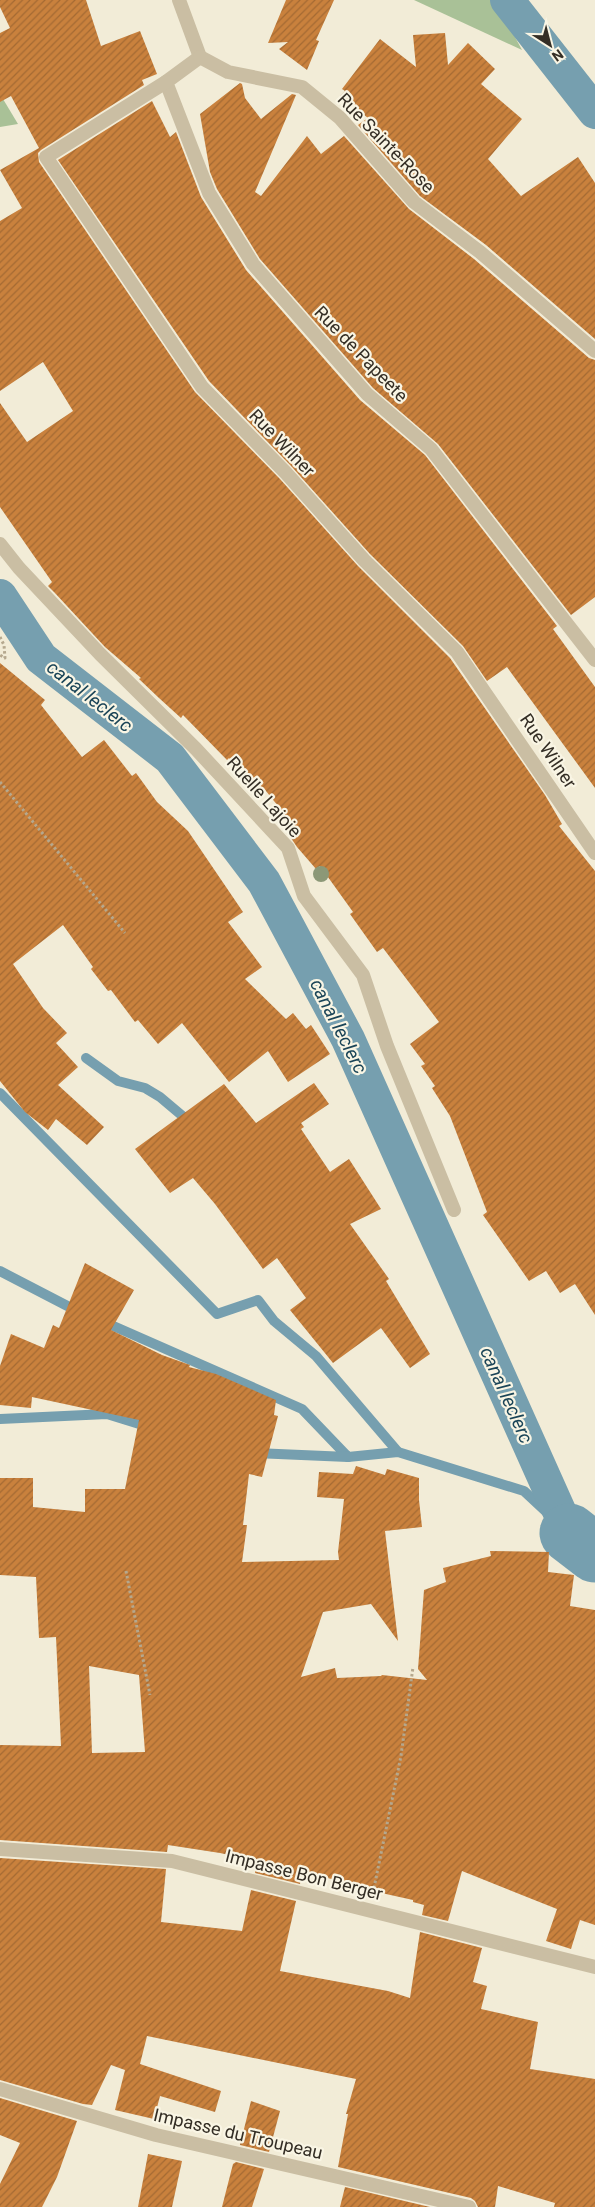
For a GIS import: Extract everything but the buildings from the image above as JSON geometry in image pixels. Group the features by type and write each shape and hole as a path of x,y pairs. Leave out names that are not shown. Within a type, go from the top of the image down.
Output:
{"street":[{"path":"166,82 200,57 179,0"},
{"name":"Rue Sainte-Rose","path":"200,57 228,72 302,87 340,118 414,202 480,252 595,351"},
{"name":"Rue de Papeete","path":"166,82 209,193 252,264 367,394 431,449 595,660"},
{"name":"Rue Wilner","path":"166,82 46,157 202,387 286,473 364,560 457,652 595,853"},
{"name":"Ruelle Lajoie","path":"0,544 19,568 100,654 196,749 288,848 304,896 363,975 387,1046 454,1210"},
{"name":"Impasse Bon Berger","path":"0,1849 172,1861 595,1967"},
{"name":"Impasse du Troupeau","path":"0,2090 156,2134 469,2207"}],"path":[{"path":"0,637 4,645 6,658 0,655"},
{"path":"0,782 126,933"},
{"path":"126,1571 150,1695"},
{"path":"369,1910 396,1783 413,1667"}],"green space":[{"path":"414,0 495,0 522,50"},
{"path":"0,94 18,124 0,127"}],"waterway":[{"path":"507,0 595,112"},
{"name":"canal leclerc","path":"0,596 41,658 170,758 264,882 348,1039 569,1533"},
{"path":"86,1058 118,1081 145,1088 160,1097 192,1124"},
{"path":"0,1093 217,1314 258,1300 274,1321 316,1356 398,1452"},
{"path":"0,1271 79,1312"},
{"path":"102,1321 302,1409 348,1457 398,1452 524,1491 569,1533"},
{"path":"0,1419 107,1414 149,1427"},
{"path":"255,1453 348,1457"},
{"path":"569,1533 595,1553"}]}
